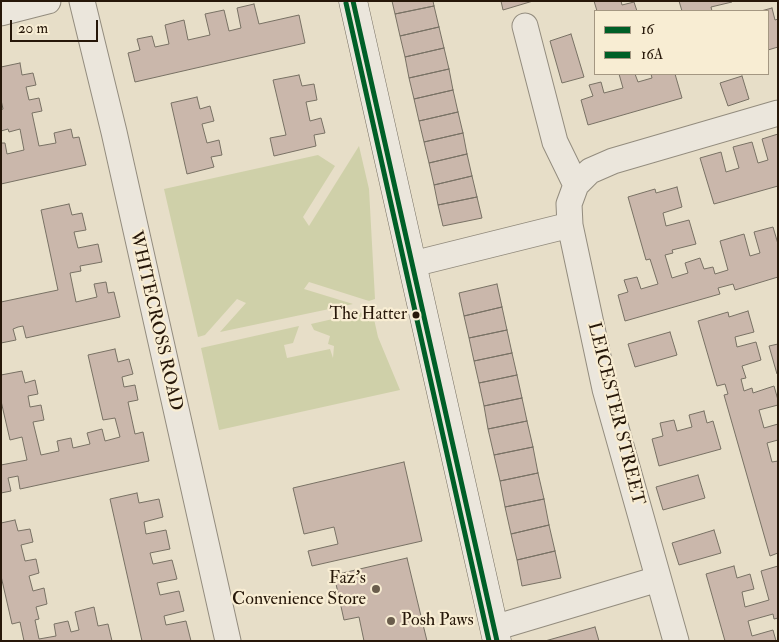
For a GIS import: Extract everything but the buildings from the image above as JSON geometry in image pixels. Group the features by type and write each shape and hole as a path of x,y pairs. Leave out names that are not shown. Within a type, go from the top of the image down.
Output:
{"street":[{"path":"1,13 48,1"},
{"name":"WHITECROSS ROAD","path":"82,1 114,132 228,641"},
{"path":"354,1 495,635 658,579"},
{"path":"525,26 555,142 576,184 590,171 613,161 778,113"},
{"name":"LEICESTER STREET","path":"576,184 569,204 570,226 605,389 676,641"},
{"path":"413,264 570,226"}],"green space":[{"path":"359,146 369,189 375,299 369,301 309,282 304,289 353,304 220,332 246,303 237,299 205,335 198,337 164,189 318,155 335,166 303,217 309,226"},
{"path":"372,310 378,337 400,390 219,430 201,348 299,326 293,343 284,345 287,358 330,349 333,358 334,346 328,344 330,336 314,330 311,324"}],"transit line":[{"name":"16","path":"353,1 497,641"},
{"name":"16A","path":"346,3 489,641"}],"place":[{"name":"The Hatter","path":"416,315"},
{"name":"Faz's Convenience Store","path":"376,589"},
{"name":"Posh Paws","path":"391,621"}]}
